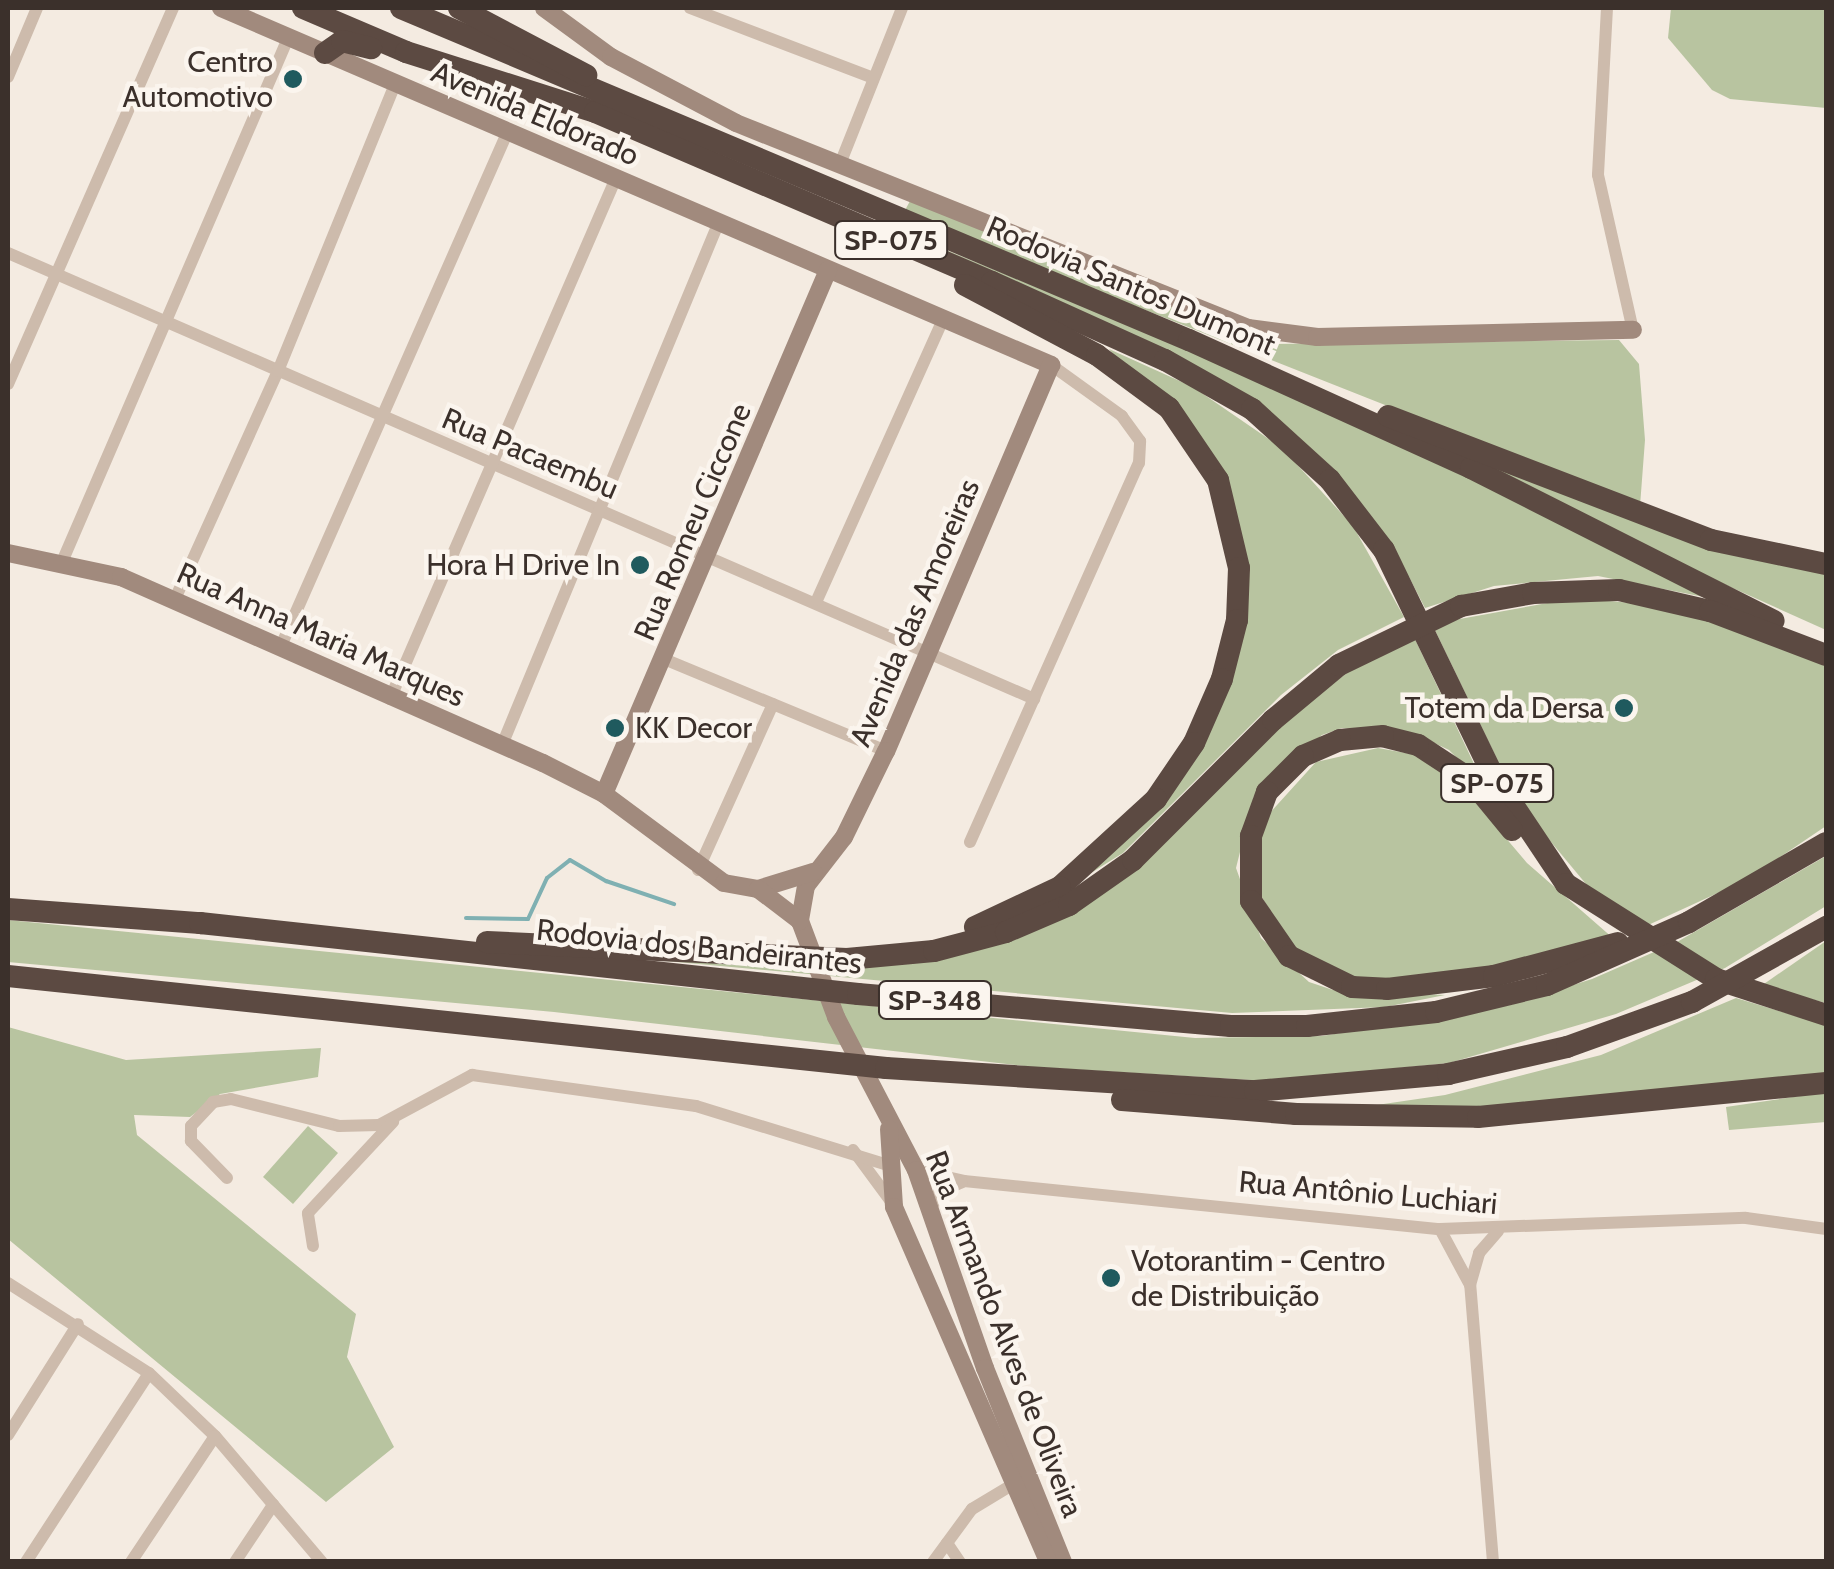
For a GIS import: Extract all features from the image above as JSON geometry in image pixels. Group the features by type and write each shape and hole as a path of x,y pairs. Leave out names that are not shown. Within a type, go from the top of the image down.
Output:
{"highway":[{"name":"Rodovia Santos Dumont","path":"304,8 406,52 595,112 1165,360 1252,409 1350,502 1403,583 1493,775 1566,884"},
{"name":"Rodovia Santos Dumont","path":"401,8 638,112 1189,340 1471,468 1826,651"},
{"path":"459,8 605,86 638,112"},
{"path":"325,53 342,41 406,52"},
{"path":"800,958 892,948 967,930 1032,904 1088,866 1156,799 1194,744 1222,679 1237,620 1239,568 1228,508 1203,452 1169,408 1097,354 916,262 877,234"},
{"path":"1189,340 1711,540 1826,564"},
{"path":"313,935 800,958 934,951 1006,932 1069,904 1144,850 1273,720 1338,665 1461,606 1533,593 1619,590 1710,611 1826,651"},
{"path":"1566,884 1446,760 1383,736 1317,747 1286,769 1254,817 1248,858 1251,901 1275,942 1315,974 1352,987 1387,990 1494,976 1689,922"},
{"name":"Rodovia dos Bandeirantes","path":"8,910 313,935 858,994 1270,1027 1419,1014 1500,997 1616,959 1826,843"},
{"name":"SP-075","path":"1566,884 1586,901 1716,979 1802,1012 1826,1016"},
{"name":"SP-348","path":"8,976 886,1068 1255,1091 1448,1074 1653,1019 1826,928"},
{"path":"886,1068 980,1089 1350,1116 1560,1113 1826,1083"}],"main road":[{"name":"Avenida Eldorado","path":"221,8 1051,365"},
{"path":"544,8 632,70 736,124 1271,335 1633,330"},
{"name":"Rua Romeu Ciccone","path":"604,794 710,556 828,270"},
{"name":"Avenida das Amoreiras","path":"801,926 813,872 844,837 886,751 1051,365"},
{"name":"Rua Anna Maria Marques","path":"8,553 62,562 176,599 604,794"},
{"path":"604,794 698,870 724,884 758,888 813,872"},
{"path":"758,888 801,926"},
{"name":"Rua Armando Alves de Oliveira","path":"801,926 888,1126 916,1170 1048,1562"},
{"name":"Rua Armando Alves de Oliveira","path":"888,1126 898,1214 1063,1562"},
{"path":"891,1166 916,1170"},
{"path":"898,1214 930,1215"}],"street":[{"path":"8,77 37,8"},
{"path":"8,384 173,8"},
{"path":"690,8 874,78"},
{"path":"840,164 901,8"},
{"path":"1606,8 1598,174 1633,330"},
{"path":"62,562 289,36"},
{"path":"176,599 278,370 395,84"},
{"path":"281,646 507,133"},
{"path":"390,699 616,178"},
{"path":"502,745 602,513 718,224"},
{"name":"Rua Pacaembu","path":"8,253 602,513 818,600 1034,699"},
{"path":"818,600 944,318"},
{"path":"970,842 1132,481 1140,442 1108,402 1051,365"},
{"path":"664,659 886,751"},
{"path":"698,870 774,704"},
{"path":"312,1246 308,1213 395,1120 472,1075 684,1104 853,1150 891,1166"},
{"path":"228,1178 190,1141 191,1126 218,1100 339,1126 395,1120"},
{"path":"853,1150 898,1214"},
{"name":"Rua Antônio Luchiari","path":"916,1170 964,1181 1440,1229 1498,1230 1746,1218 1826,1228"},
{"path":"930,1215 939,1192 964,1181"},
{"path":"1440,1229 1470,1285"},
{"path":"1493,1562 1470,1285 1479,1253 1498,1230"},
{"path":"8,1283 78,1324 149,1373 215,1436 322,1562"},
{"path":"8,1434 78,1324"},
{"path":"26,1562 149,1373"},
{"path":"130,1562 215,1436"},
{"path":"933,1562 982,1499 1022,1479"},
{"path":"236,1562 273,1505"},
{"path":"946,1543 960,1562"}],"green space":[{"path":"1671,8 1826,8 1826,108 1730,99 1712,90 1668,38"},
{"path":"910,201 1272,344 1619,340 1639,364 1645,440 1640,506 903,214"},
{"path":"897,230 1196,352 1494,487 1704,597 1598,576 1494,586 1425,608 1409,577 1298,436"},
{"path":"1109,349 1193,387 1282,448 1353,526 1404,617 1338,650 1281,695 1123,853 1030,911 1119,847 1228,677 1229,493"},
{"path":"1451,447 1826,571 1826,630 1706,576"},
{"path":"1575,598 1666,606 1826,663 1826,826 1746,880 1646,926 1591,890 1517,801 1432,624"},
{"path":"1414,637 1484,785 1449,750 1428,740 1342,728 1322,735 1254,796 1236,868 1261,938 1309,982 1333,990 1445,995 1385,1007 1232,1013 633,958 805,965 1036,930 1293,713 1351,670"},
{"path":"1378,748 1417,755 1459,783 1527,863 1614,939 1461,974 1357,980 1298,954 1261,896 1259,840 1268,815 1316,762"},
{"path":"1826,856 1826,906 1725,968 1616,1014 1449,1063 1269,1081 1033,1067 554,1012 8,962 8,920 1195,1038 1322,1036 1510,1005 1592,979 1677,942"},
{"path":"1826,941 1826,1003 1761,986"},
{"path":"1736,998 1826,1025 1826,1075 1551,1106 1363,1107 1445,1095 1601,1055"},
{"path":"8,1027 126,1060 321,1048 318,1077 220,1094 190,1117 134,1115 137,1135 356,1314 347,1357 394,1447 326,1502 8,1239"},
{"path":"1826,1092 1826,1122 1729,1130 1726,1107"},
{"path":"308,1126 338,1153 293,1204 263,1177"}],"waterway":[{"path":"466,918 528,919 547,878 570,860 606,881 674,904"}],"place":[{"name":"Centro Automotivo","path":"293,79"},
{"name":"Hora H Drive In","path":"640,565"},
{"name":"Totem da Dersa","path":"1624,708"},
{"name":"KK Decor","path":"615,728"},
{"name":"Votorantim - Centro de Distribuição","path":"1111,1278"}]}
